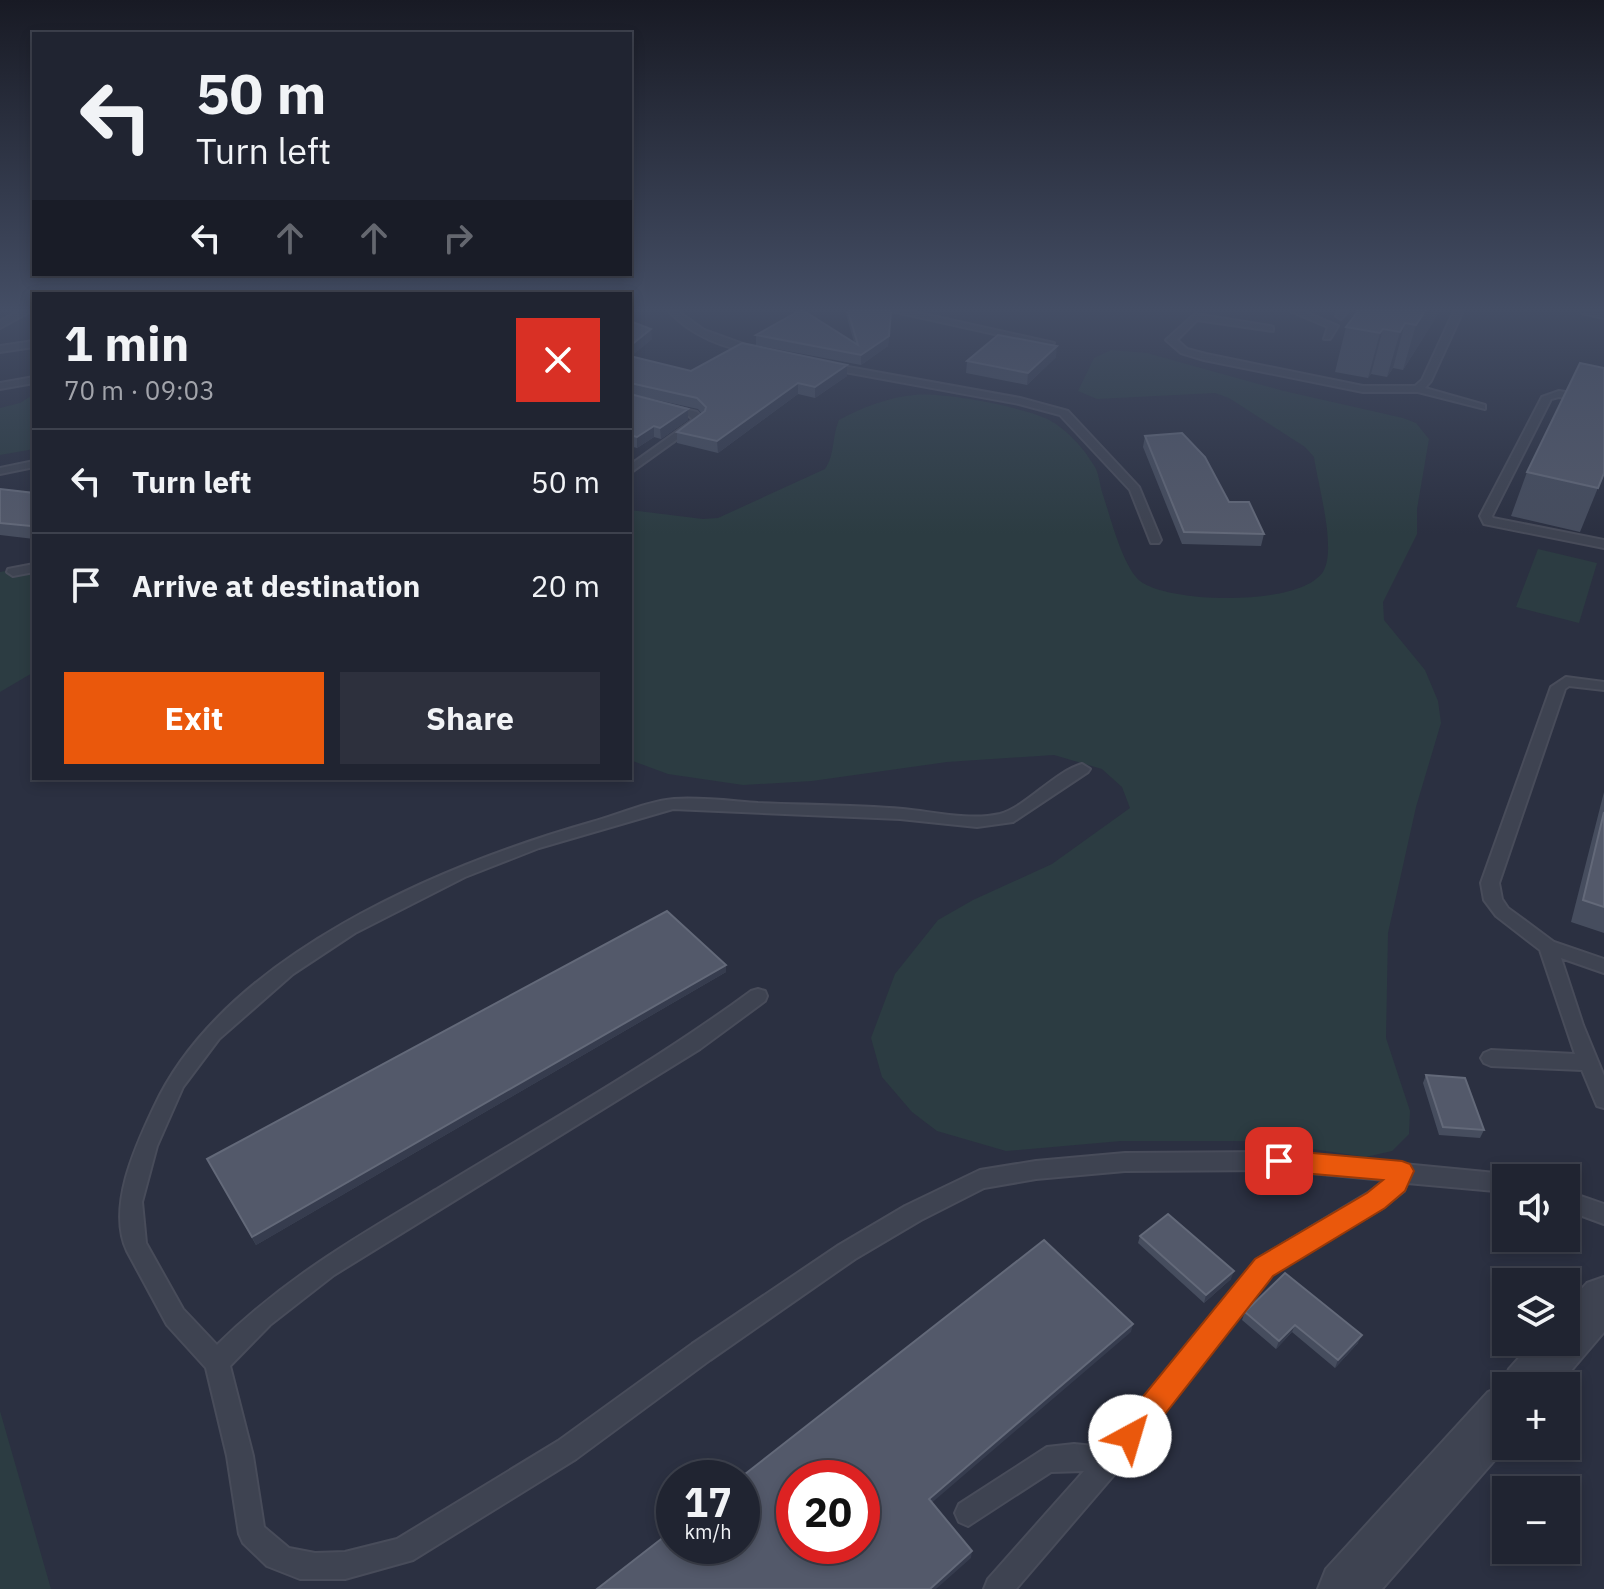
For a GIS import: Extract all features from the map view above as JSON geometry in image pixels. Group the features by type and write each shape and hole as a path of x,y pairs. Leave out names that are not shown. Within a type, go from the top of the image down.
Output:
{"street":[{"path":"1580,1326 1604,1298"},
{"path":"1539,1372 1553,1356"},
{"path":"1346,1589 1492,1425"}],"lane":[{"path":"933,385 1047,406 1064,413 1135,489 1155,540"},
{"path":"1345,385 1381,391 1418,389 1481,407"},
{"path":"1418,389 1422,385"},
{"path":"1604,401 1559,394 1547,397 1486,516 1488,521 1604,544"},
{"path":"632,399 693,414 699,420 632,469"},
{"path":"0,471 32,464"},
{"path":"13,572 32,568"},
{"path":"1604,686 1566,681 1558,687 1490,883 1493,900 1502,912 1548,947 1604,966"},
{"path":"1082,769 1007,818 977,822 900,814 673,804 533,844 459,873 349,929 286,969 212,1034 175,1083 146,1146 131,1202 135,1244 175,1317 217,1362 240,1456 252,1534 285,1561 325,1568 374,1560 403,1550 567,1450 701,1352 847,1252 913,1213 980,1179 1036,1170 1125,1162 1279,1161 1492,1181"},
{"path":"1548,947 1573,1025 1604,1100"},
{"path":"217,1362 262,1317 326,1268 693,1044 758,996"},
{"path":"1491,1058 1590,1063"},
{"path":"998,1589 1110,1460 1264,1267 1376,1200 1396,1184 1402,1171"},
{"path":"1580,1205 1604,1214"},
{"path":"968,1513 1047,1460 1074,1457 1110,1460"}],"shaded area":[{"path":"1081,385 1263,385 1403,418 1416,423 1429,439 1417,509 1417,534 1383,602 1384,620 1425,670 1438,701 1441,723 1416,807 1388,933 1386,1038 1410,1111 1409,1134 1392,1151 1366,1157 1259,1141 1121,1141 1006,1151 937,1131 912,1112 882,1077 871,1038 895,974 938,920 973,900 1052,864 1130,808 1122,787 1102,769 1054,755 947,762 812,781 743,785 668,774 632,761 632,510 718,518 825,469 839,420 895,398 927,395 980,401 1033,413 1060,427 1080,446 1096,469 1128,564 1140,581 1155,589 1206,597 1265,596 1291,591 1312,582 1324,570 1328,546 1325,515 1314,457 1305,447 1229,398 1215,393 1097,399 1078,391"},
{"path":"32,395 32,449 0,455 0,408 20,403"},
{"path":"1538,549 1597,563 1579,623 1516,607"},
{"path":"32,566 32,673 0,692 0,572"},
{"path":"0,1411 51,1589 0,1589"}],"building":[{"path":"640,385 795,385 717,441 677,432 705,411 706,407 697,398"},
{"path":"1569,385 1604,385 1604,473 1598,488 1527,472"},
{"path":"632,395 688,409 660,428 654,426 637,437 632,436"},
{"path":"1182,433 1205,457 1229,502 1249,502 1264,534 1184,532 1145,436"},
{"path":"0,489 32,493 32,525 0,523"},
{"path":"1604,812 1604,907 1583,900"},
{"path":"667,911 726,965 252,1237 207,1159"},
{"path":"1426,1075 1465,1078 1484,1130 1443,1127"},
{"path":"1168,1214 1234,1271 1206,1295 1140,1236"},
{"path":"1044,1240 1133,1324 929,1499 972,1551 930,1589 597,1589 656,1543 656,1564 760,1564 760,1462"},
{"path":"1285,1273 1362,1335 1338,1360 1295,1325 1279,1341 1245,1312"}],"route":[{"path":"1130,1436 1264,1267 1376,1200 1396,1184 1402,1171 1279,1161"}]}
